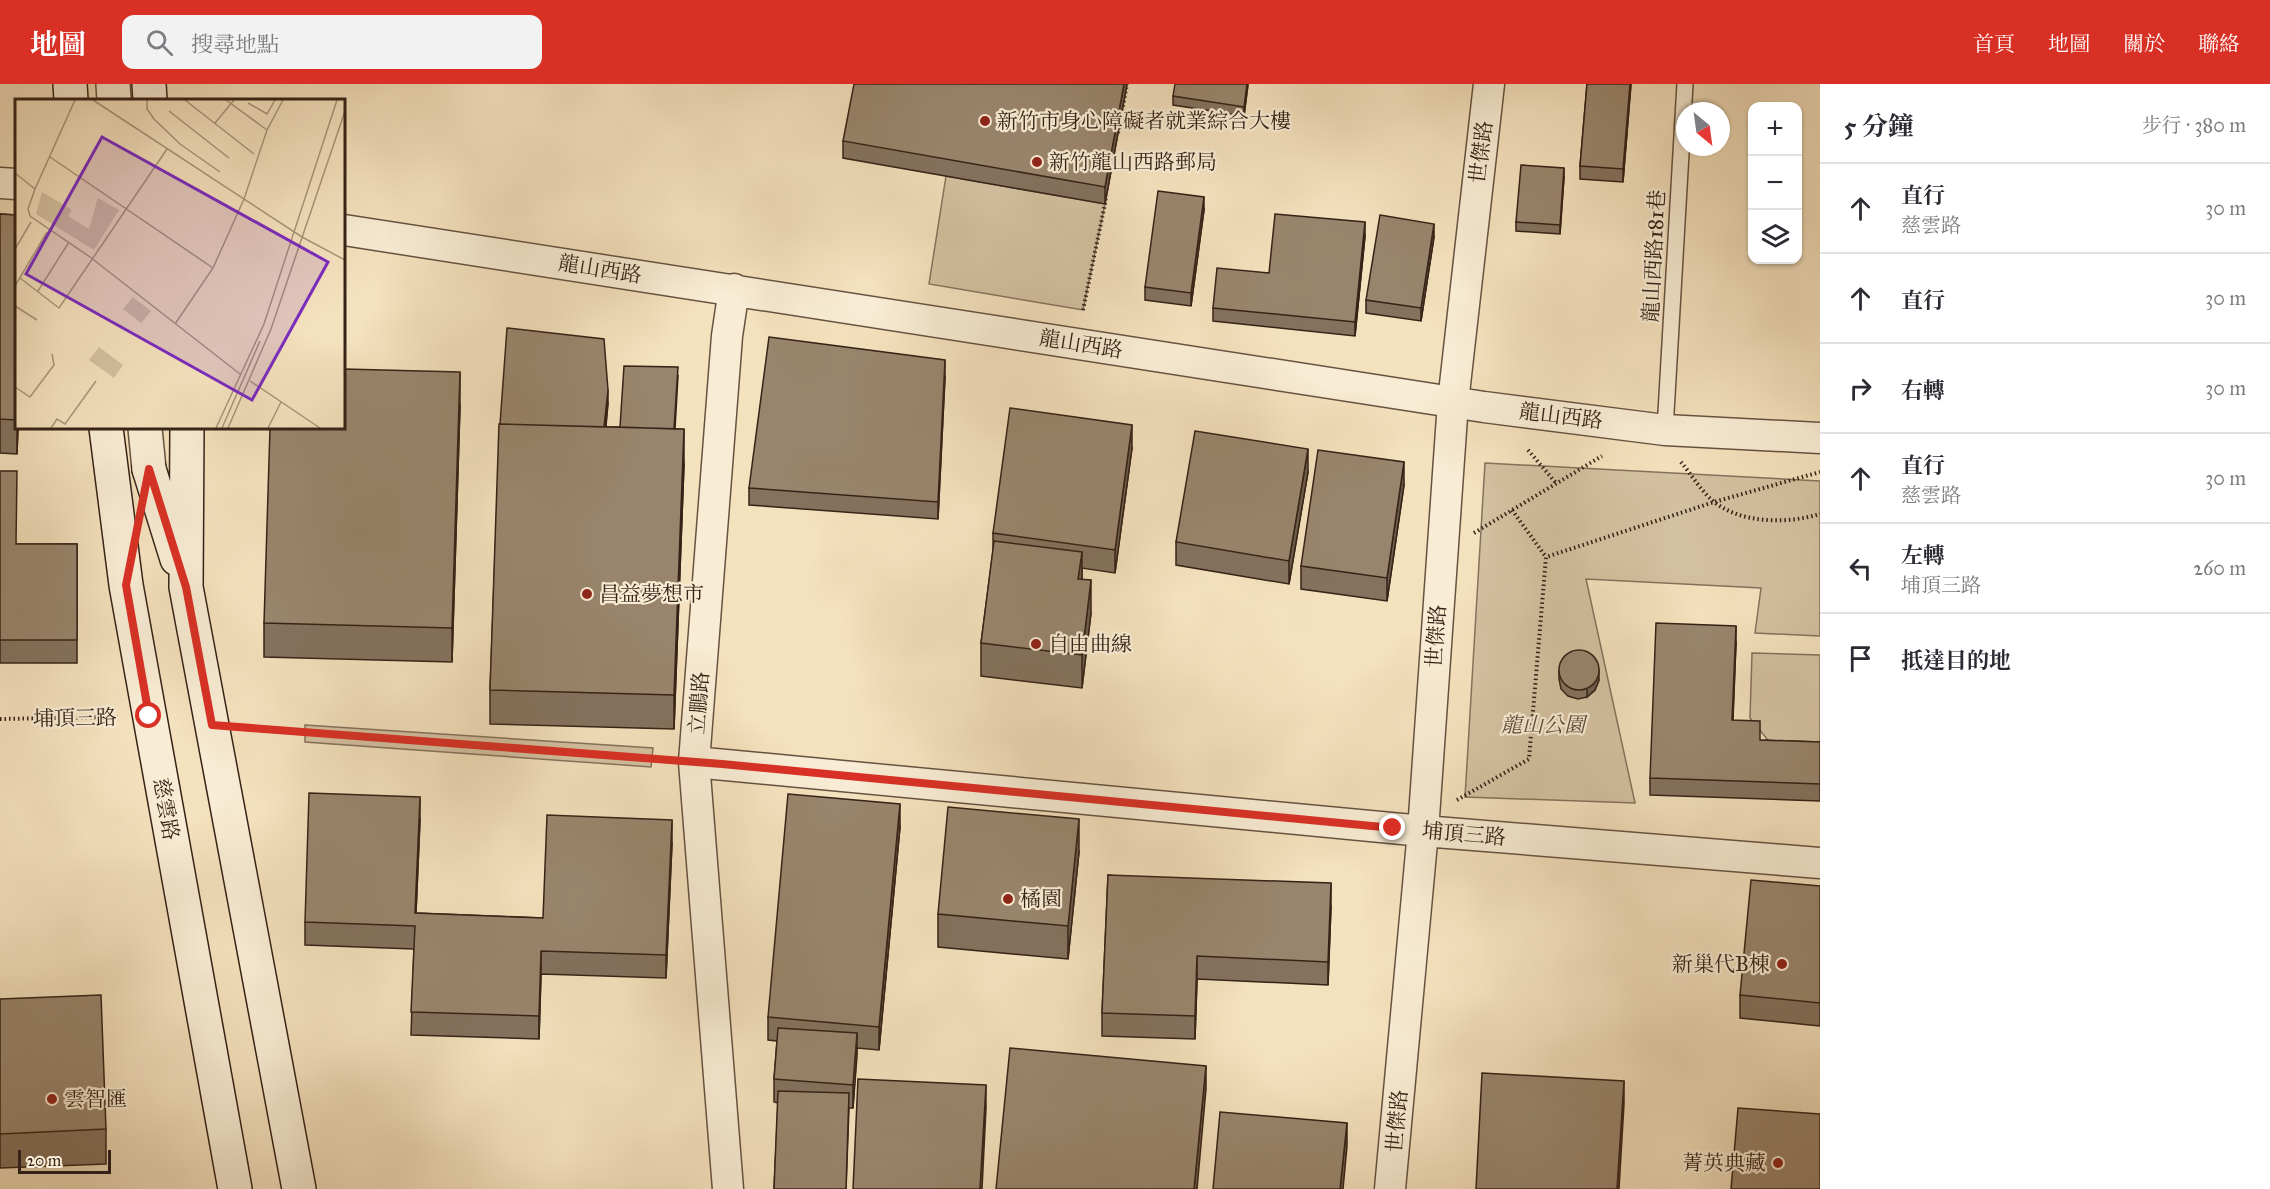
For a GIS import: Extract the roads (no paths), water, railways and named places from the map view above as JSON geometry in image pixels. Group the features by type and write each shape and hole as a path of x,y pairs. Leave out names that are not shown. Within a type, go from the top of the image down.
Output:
{"main road":[{"path":"70,84 71,99"},
{"path":"113,84 114,99"},
{"path":"149,84 150,99"},
{"name":"慈雲路","path":"106,429 126,585 235,1189"},
{"path":"145,429 149,469 186,587 299,1189"},
{"path":"186,587 187,429"},
{"path":"126,585 149,469"}],"street":[{"name":"世傑路","path":"1390,1189 1423,831 1453,402 1489,84"},
{"path":"0,183 15,184"},
{"name":"龍山西路","path":"345,230 1453,402 1665,430 1820,438"},
{"name":"立鵬路","path":"728,1189 694,762 727,336 734,289"},
{"name":"埔頂三路","path":"694,762 1423,831 1820,863"}],"lane":[{"name":"龍山西路181巷","path":"1665,430 1685,84"}],"place":[{"name":"新竹市身心障礙者就業綜合大樓","path":"985,121"},
{"name":"新竹龍山西路郵局","path":"1037,162"},
{"name":"昌益夢想市","path":"587,594"},
{"name":"自由曲線","path":"1036,644"},
{"name":"橘園","path":"1008,899"},
{"name":"新巢代B棟","path":"1782,964"},
{"name":"雲智匯","path":"52,1099"},
{"name":"菁英典藏","path":"1778,1163"}],"park label":[{"name":"龍山公園","path":"1543,725"}]}
